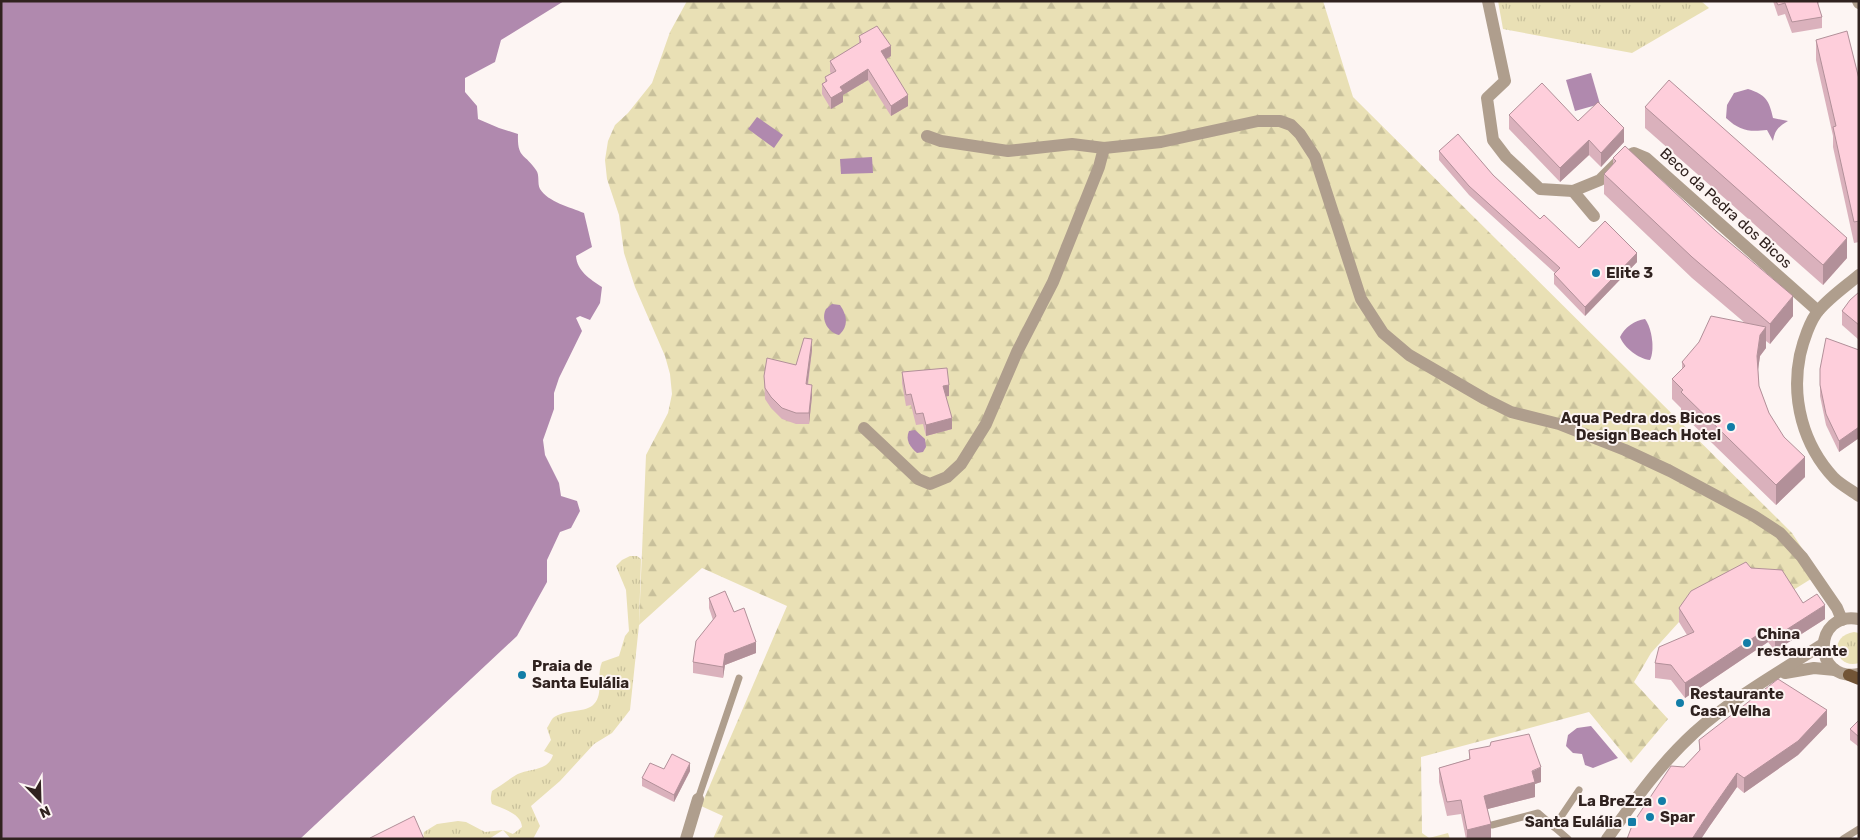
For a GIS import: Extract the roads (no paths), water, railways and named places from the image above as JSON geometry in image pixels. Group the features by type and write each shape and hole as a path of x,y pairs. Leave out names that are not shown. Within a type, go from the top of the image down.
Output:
{"street":[{"name":"Beco da Pedra dos Bicos","path":"1488,1 1505,81 1487,98 1493,140 1506,157 1540,189 1573,191 1600,180 1621,159 1634,153 1646,158 1818,311"},
{"path":"928,136 941,141 1008,150 1072,144 1104,148 1160,142 1258,121 1280,121 1291,125 1300,134 1315,157 1361,300 1383,333 1409,355 1511,412 1559,424 1625,450 1670,471 1754,516 1780,533 1802,557 1837,608 1842,620"},
{"path":"864,428 918,479 930,484 947,477 961,464 986,424 1017,352 1053,282 1104,148"},
{"path":"1573,191 1594,216"},
{"path":"1859,275 1818,311 1803,342 1796,375 1798,409 1805,434 1819,458 1835,479 1859,496"},
{"path":"1835,670 1826,658 1823,644 1829,629 1842,620 1859,619"},
{"path":"1607,839 1641,791 1665,762 1689,738 1731,704 1823,644"},
{"path":"1773,677 1793,670 1814,668 1835,670 1855,676"},
{"path":"686,839 698,799"}],"lane":[{"path":"698,799 739,678"},
{"path":"1554,827 1579,790"},
{"path":"1492,825 1538,813 1568,839"},
{"path":"1843,839 1859,829"}],"place":[{"name":"Elite 3","path":"1596,273"},
{"name":"Aqua Pedra dos Bicos Design Beach Hotel","path":"1731,427"},
{"name":"China restaurante","path":"1747,643"},
{"name":"Praia de Santa Eulália","path":"522,675"},
{"name":"Restaurante Casa Velha","path":"1680,703"},
{"name":"La BreZza","path":"1662,801"},
{"name":"Spar","path":"1650,817"},
{"name":"Santa Eulália","path":"1632,822"}]}
